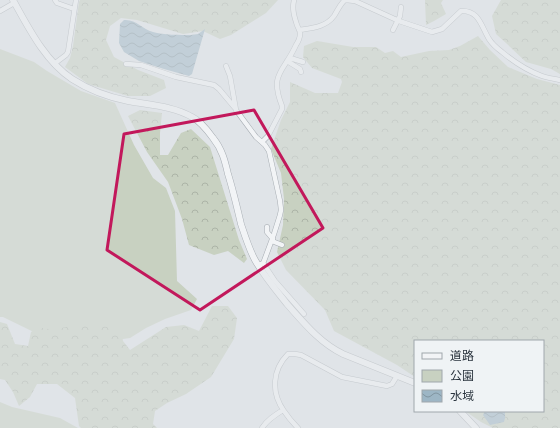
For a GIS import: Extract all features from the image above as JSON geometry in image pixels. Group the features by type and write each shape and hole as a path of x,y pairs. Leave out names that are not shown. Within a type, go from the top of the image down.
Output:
{"street":[{"path":"55,0 57,3 74,8"},
{"path":"54,64 68,52 76,0"},
{"path":"262,142 268,136 282,109 277,91 278,76 293,53 299,39 300,30 293,12 294,0"},
{"path":"300,30 319,26 327,22 346,0 356,1 398,20 432,32 442,29 461,11 466,11 475,15 490,40 502,53 522,67 542,76 560,80"},
{"path":"0,11 14,2 31,32 48,57 73,80 103,94 178,111 194,118 203,126 222,152 247,243 274,288 304,323 333,349 414,383"},
{"path":"393,30 398,20 401,7"},
{"path":"288,59 303,62"},
{"path":"288,59 301,72"},
{"path":"126,64 141,65 176,77 214,86 219,89 236,108"},
{"path":"226,66 230,76 236,108 239,115 269,151 280,201 280,216 272,240 260,264"},
{"path":"267,227 267,232 272,240 282,245"},
{"path":"260,264 304,314"},
{"path":"298,428 283,410 274,387 278,369 288,354 301,355 345,377 387,386 392,384 397,376"},
{"path":"262,428 274,416 283,410"},
{"path":"461,412 476,428"}],"highlighted area":[{"path":"254,110 323,228 200,310 107,250 124,134"}],"green space":[{"path":"80,0 278,0 266,13 231,35 220,39 203,31 183,34 137,20 121,18 110,26 106,40 114,57 138,70 164,80 166,88 150,96 128,96 88,84 65,67 70,58 73,46"},
{"path":"425,0 443,0 441,3 446,14 426,25"},
{"path":"501,0 560,0 560,74 551,69 526,62 496,34 492,16"},
{"path":"478,36 508,67 537,79 560,85 560,428 493,428 466,412 544,412 544,340 414,340 414,376 397,365 334,331 325,310 286,270 277,252 283,225 284,199 281,173 271,149 281,120 290,102 290,82 315,93 338,93 342,82 341,79 312,68 303,57 304,46 317,41 353,47 376,47 385,53 393,51 401,57 429,51 449,50"},
{"path":"0,49 34,62 81,91 115,103 134,145 153,178 166,188 175,211 177,281 197,299 191,310 165,319 130,338 116,340 46,338 3,317 0,317"},
{"path":"140,110 162,113 160,155 168,155 181,133 191,129 210,147 239,240 247,259 244,263 228,251 214,255 189,245 182,219 168,182 147,152 128,116"},
{"path":"212,306 228,306 237,318 234,339 211,377 186,394 167,403 155,411 153,424 157,428 81,428 79,426 75,398 57,384 37,384 30,397 19,406 13,392 5,380 0,379 0,322 7,324 15,344 28,346 31,332 38,327 53,330 83,323 121,329 123,341 130,350 166,327 184,325 199,331"},
{"path":"0,402 12,407 60,418 78,428 0,428"}],"water":[{"path":"124,20 132,21 149,31 162,34 191,35 198,34 205,29 192,74 189,76 139,61 124,52 119,43 120,24"},
{"path":"484,412 505,412 505,418 504,422 490,425 483,415"}]}
